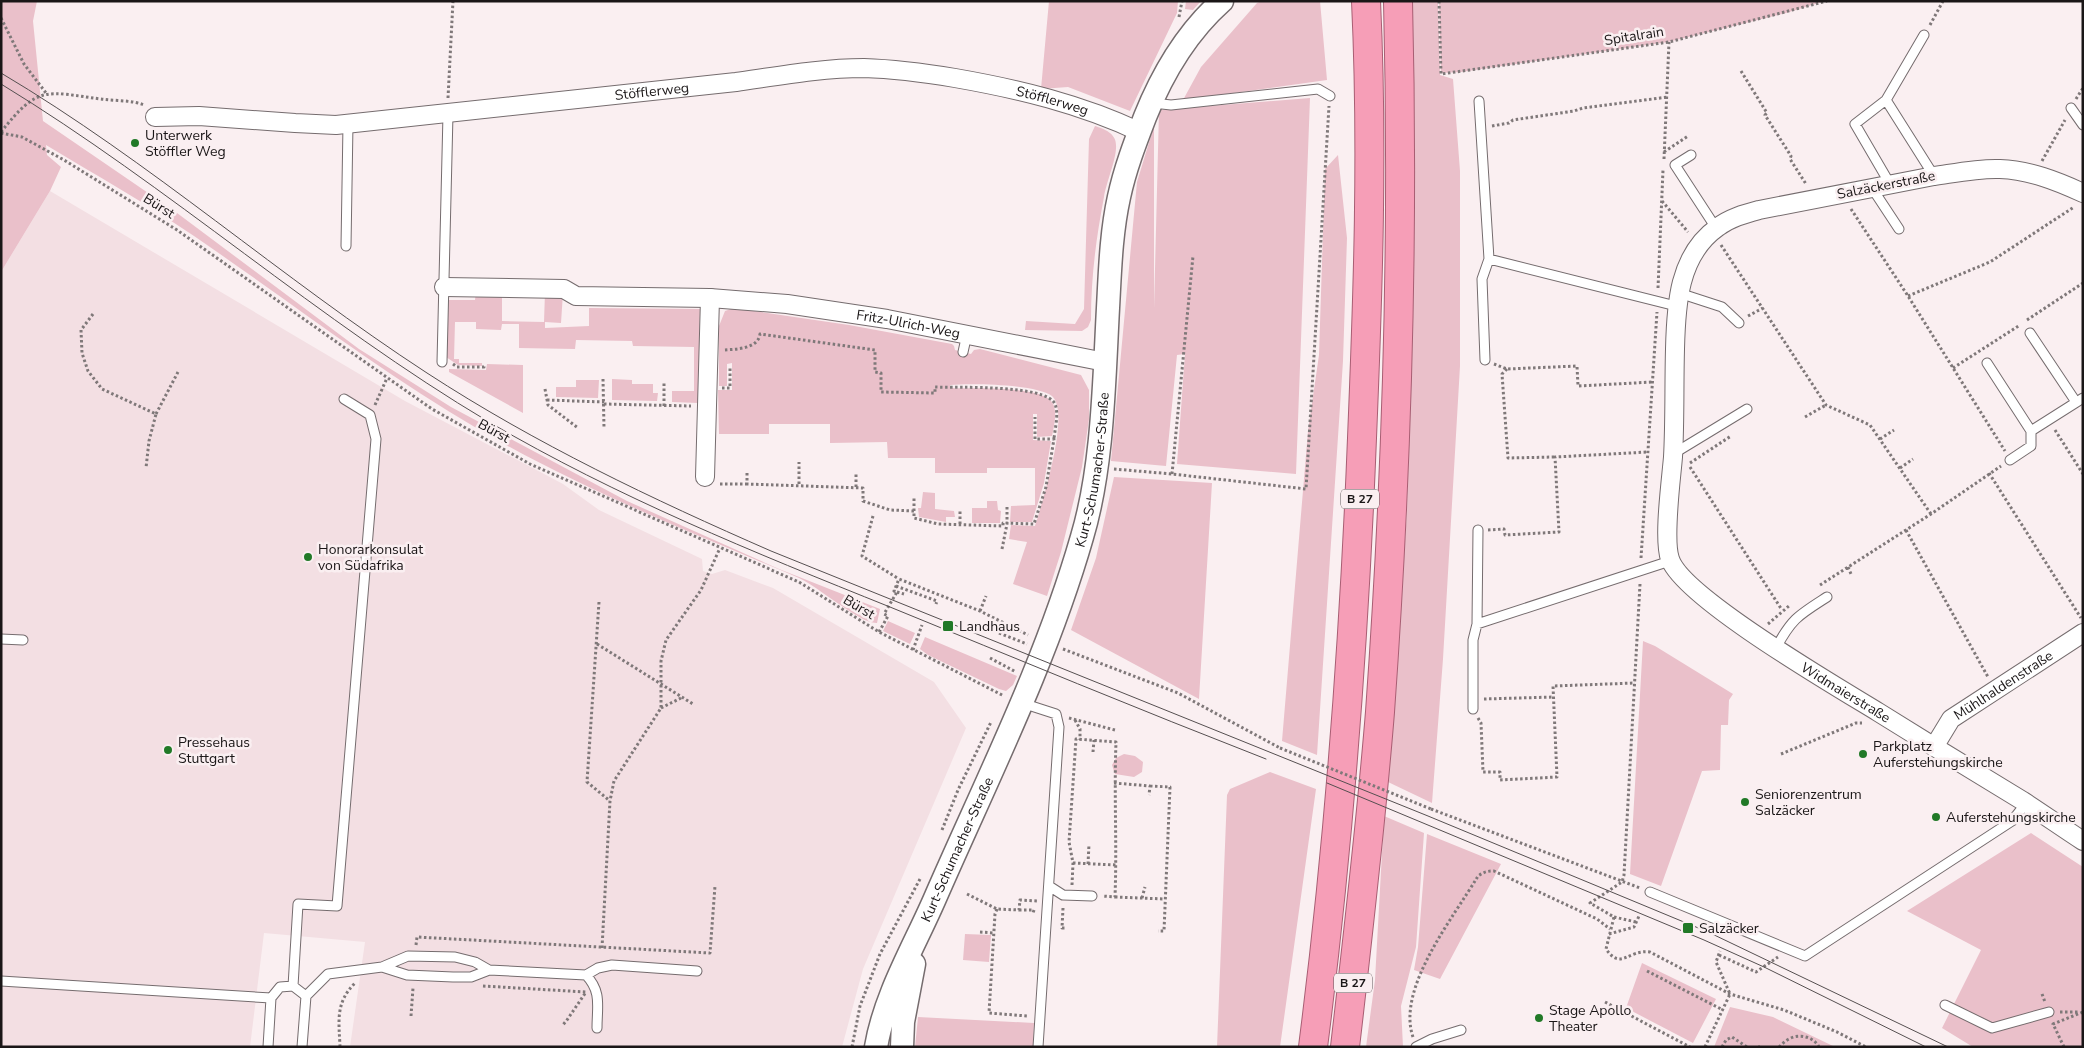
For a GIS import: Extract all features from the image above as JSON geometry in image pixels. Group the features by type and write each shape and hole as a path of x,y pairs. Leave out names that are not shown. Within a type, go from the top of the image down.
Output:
{"highway":[{"name":"B 27","path":"1313,1047 1337,831 1347,714 1358,529 1368,288 1369,115 1366,1"},
{"name":"B 27","path":"1346,1047 1375,763 1391,526 1399,302 1401,100 1398,1"}],"street":[{"name":"Kurt-Schumacher-Straße","path":"876,1047 891,994 919,936 1011,701 1083,534 1096,468 1105,362 1111,254 1117,207 1126,167 1158,86 1177,51 1195,28 1222,1"},
{"name":"Stöfflerweg","path":"155,118 199,116 295,123 348,124 736,82 802,73 863,68 939,76 1036,94 1082,108 1140,132"},
{"name":"Salzäckerstraße","path":"1698,246 1716,228 1735,217 1759,210 1934,176 2000,169 2035,174 2079,200"},
{"path":"1670,560 1668,542 1673,454 1677,300 1686,269 1698,246"},
{"name":"Fritz-Ulrich-Weg","path":"444,287 564,288 576,296 710,298 787,304 967,334 1105,362"},
{"path":"710,298 706,406 712,481"},
{"name":"Widmaierstraße","path":"1670,560 1680,575 1694,590 1756,635 2026,803 2083,841"},
{"name":"Mühlhaldenstraße","path":"1934,747 1951,719 2083,633"},
{"name":"Kurt-Schumacher-Straße","path":"902,1047 903,1022 919,936"}],"lane":[{"path":"1890,184 1854,124 1886,100 1924,35"},
{"path":"1151,103 1171,105 1318,89 1330,96"},
{"path":"1886,100 1934,176"},
{"path":"1480,101 1489,259 1482,280 1484,360"},
{"path":"2071,108 2083,125"},
{"path":"442,359 448,114"},
{"path":"346,246 348,124"},
{"path":"1691,155 1675,165 1716,228"},
{"path":"1872,188 1899,229"},
{"path":"1489,259 1658,302 1704,300 1722,307 1739,323"},
{"path":"2030,333 2079,400 2031,431"},
{"path":"963,352 967,334"},
{"path":"1987,363 2031,431 2031,446 2010,460"},
{"path":"293,986 298,904 337,906 338,896 376,439 370,415 344,398"},
{"path":"1673,454 1747,409"},
{"path":"1473,704 1473,640 1476,624 1478,530"},
{"path":"1476,624 1670,560"},
{"path":"1776,648 1786,628 1794,619 1827,597"},
{"path":"1,639 23,640"},
{"path":"1011,701 1056,714 1059,727 1038,1047"},
{"path":"1650,892 1805,956 2012,821 2026,803"},
{"path":"1049,886 1067,895 1092,896"},
{"path":"302,1047 306,996 328,974 382,967 408,956 416,955 455,957 474,962 489,970"},
{"path":"382,967 407,975 453,977 471,976 489,970 586,975 598,968 612,965 697,971"},
{"path":"586,975 596,986 596,1028"},
{"path":"1,981 271,998"},
{"path":"268,1047 271,998 280,987 293,986 306,996"},
{"path":"1945,1005 1992,1028 2048,1012"},
{"path":"1416,1047 1432,1039 1461,1030"}],"path":[{"path":"448,114 453,1"},
{"name":"Spitalrain","path":"1438,1 1440,74 1669,42 1826,1"},
{"path":"1924,35 1943,1"},
{"path":"1,18 24,64 46,93"},
{"path":"1741,72 1767,113 1765,115 1791,156 1790,159 1816,199"},
{"path":"2035,174 2083,88"},
{"path":"1,132 19,109 46,93 74,94 97,99 142,104 155,118"},
{"path":"1096,468 1172,474 1306,489 1330,96"},
{"path":"1481,127 1583,108 1668,96"},
{"name":"Bürst","path":"1,132 22,136 56,155 176,230 432,409 530,464 799,582 879,632 1011,701"},
{"path":"1664,152 1688,136"},
{"path":"1818,587 2010,460 1908,296 1841,194"},
{"path":"1661,200 1672,210 1698,246"},
{"path":"1908,296 1990,262 2079,200"},
{"path":"1716,228 1722,247 1826,404 1870,425 1931,514"},
{"path":"1172,474 1193,256"},
{"path":"1636,922 1614,917 1590,903 1622,882 1624,875 1640,570 1658,302"},
{"path":"93,314 81,330 82,352 88,371 102,389 156,414"},
{"path":"723,350 755,344 760,339 760,334 876,350 875,372 881,373 881,392 935,394 935,387 1022,389 1047,397 1055,404 1054,438 1046,487 1034,524 1003,524 1003,526 938,524 914,518 914,497"},
{"path":"442,359 457,367 484,367 484,364"},
{"path":"730,366 730,388"},
{"path":"1648,452 1508,458 1502,374 1508,369 1577,366 1578,386 1653,382"},
{"path":"146,468 149,441 156,414 178,372"},
{"path":"381,391 387,378"},
{"path":"603,379 604,428"},
{"path":"664,383 664,406"},
{"path":"545,389 548,405 578,428"},
{"path":"547,400 664,406 706,406"},
{"path":"1805,417 1826,404"},
{"path":"1035,417 1035,439 1054,438"},
{"path":"2048,420 2083,474"},
{"path":"1880,439 1894,430"},
{"path":"1478,530 1504,529 1505,535 1559,532 1555,457"},
{"path":"1900,468 1913,459"},
{"path":"799,462 799,484"},
{"path":"1688,464 1782,610"},
{"path":"856,472 856,488"},
{"path":"747,473 747,484"},
{"path":"1989,473 2083,620"},
{"path":"712,481 863,488 863,501 890,510 914,511"},
{"path":"1002,549 1007,524 1007,505"},
{"path":"960,511 960,524"},
{"path":"872,516 862,556 899,579 980,611 1037,642"},
{"path":"1906,530 1996,690"},
{"path":"661,708 661,661 666,640 701,590 720,548"},
{"path":"1848,567 1851,574"},
{"path":"899,579 894,591 904,594"},
{"path":"896,586 937,601 936,604"},
{"path":"895,618 884,614 897,592"},
{"path":"980,611 986,596"},
{"path":"599,602 587,782 610,802"},
{"path":"1756,635 1782,610 1795,602"},
{"path":"879,632 888,616"},
{"path":"914,650 922,624"},
{"path":"1013,628 1000,632 1037,642 1178,693 1280,748 1431,809 1650,892"},
{"path":"597,644 692,704"},
{"path":"990,658 1020,674"},
{"path":"1554,697 1473,704 1481,724 1483,772 1500,772 1500,780 1557,777 1554,686 1635,683"},
{"path":"602,948 610,802 614,781 661,708 681,698"},
{"path":"1056,714 1115,730"},
{"path":"940,834 985,731 994,718"},
{"path":"1075,720 1080,729 1080,740"},
{"path":"1781,754 1856,723 1864,723"},
{"path":"1065,928 1062,928 1073,863 1069,842 1076,740 1116,742 1114,783 1115,897"},
{"path":"1093,752 1094,740"},
{"path":"1114,783 1170,787 1164,931 1158,931"},
{"path":"1149,795 1150,786"},
{"path":"1088,864 1089,844"},
{"path":"1073,863 1116,865"},
{"path":"1416,1047 1409,1026 1409,1014 1410,1001 1418,978 1478,876 1488,871 1494,871 1597,919 1610,930"},
{"path":"852,1047 860,1006 880,954 921,877"},
{"path":"416,955 417,937 710,953 716,886"},
{"path":"1142,898 1145,887"},
{"path":"967,894 997,909 1019,910 1020,900 1048,901"},
{"path":"1092,896 1165,899"},
{"path":"997,909 995,914 989,1014 1028,1016"},
{"path":"1609,935 1634,927 1638,916"},
{"path":"1614,917 1606,949 1614,958 1622,960 1640,951 1650,952 1730,994 1784,1010 1837,1032 1866,1047"},
{"path":"980,932 994,933"},
{"path":"1704,1047 1730,994 1716,962 1720,953 1756,972 1779,956"},
{"path":"1646,971 1723,1010"},
{"path":"340,1047 341,1003 356,982"},
{"path":"411,1016 413,982"},
{"path":"480,986 586,992 562,1026"},
{"path":"2042,994 2044,999"},
{"path":"1605,1002 1690,1047"},
{"path":"2064,1047 2054,1024 2083,1012"},
{"path":"1779,1047 1787,1039 1800,1036 1814,1041 1819,1047"},
{"path":"1722,1047 1726,1040 1732,1037 1747,1047"}],"shaded area":[{"path":"1,1 37,1 33,21 43,121 173,210 359,349 451,407 627,501 779,569 880,609 877,623 860,618 799,578 596,490 517,451 478,429 405,384 176,224 46,145 47,155 61,167 50,191 1,272"},
{"path":"1049,1 1178,1 1177,13 1130,111 1068,87 1041,89"},
{"path":"1186,1 1201,1 1193,10 1185,9"},
{"path":"1262,1 1320,1 1327,80 1183,100 1201,67 1257,3"},
{"path":"1412,1 1438,1 1440,75 1453,79 1460,171 1460,366 1443,659 1432,803 1388,782 1407,512 1412,282"},
{"path":"1439,1 1825,1 1786,13 1668,42 1461,72 1441,73"},
{"path":"1310,98 1296,474 1177,464 1185,354 1177,355 1166,466 1111,461 1137,182 1154,126 1154,309 1159,110"},
{"path":"1095,126 1106,130 1114,137 1116,150 1105,191 1096,243 1091,320 1088,327 1082,331 1025,330 1026,321 1075,324 1084,309 1089,139"},
{"path":"1338,155 1347,238 1343,361 1317,755 1282,741 1308,431 1319,355 1325,169"},
{"path":"50,191 405,401 563,484 599,510 702,559 703,571 712,574 725,570 773,588 934,682 966,728 863,969 842,1047 350,1047 365,942 264,933 250,1047 1,1047 1,272"},
{"path":"502,291 502,321 544,322 545,292 563,293 561,323 545,322 545,328 589,326 589,308 700,309 698,403 672,402 672,391 694,391 694,347 633,346 632,341 576,340 575,349 519,348 519,324 502,324 501,330 476,329 476,322 455,322 454,359 459,359 459,363 482,363 482,366 458,365 446,357 447,300 475,300 476,292"},
{"path":"734,308 849,325 952,344 955,350 971,354 974,350 980,349 1081,375 1089,390 1089,419 1082,467 1061,552 1047,596 1013,584 1027,542 1009,539 1011,525 1035,526 1039,515 1057,438 1057,405 1052,396 1044,392 1018,387 987,384 950,385 950,388 1020,390 1045,397 1054,406 1055,419 1052,436 1037,437 1037,414 1033,414 1033,440 1051,441 1044,483 1032,522 1010,522 1011,506 1035,505 1035,468 987,468 987,473 935,473 935,458 888,458 887,442 830,443 830,424 769,424 769,434 719,434 718,390 732,390 732,363 727,364 727,386 719,386 719,326 725,311"},
{"path":"487,364 523,365 523,413 449,372 449,369 486,370"},
{"path":"612,379 632,380 632,384 653,384 653,393 658,393 657,401 612,400"},
{"path":"576,380 599,380 598,398 556,397 556,387 576,387"},
{"path":"1114,477 1212,483 1199,699 1071,630 1096,558"},
{"path":"923,492 935,493 935,509 954,511 955,517 946,517 946,522 919,517 918,508 921,508"},
{"path":"987,501 997,501 998,510 1001,511 1000,523 972,523 972,508 987,508"},
{"path":"888,621 915,633 910,644 883,631"},
{"path":"925,637 1017,676 1013,685 1006,691 999,689 928,655 920,649"},
{"path":"1643,641 1655,646 1733,694 1729,700 1728,725 1721,725 1720,770 1702,771 1661,886 1630,874"},
{"path":"1124,754 1135,756 1143,762 1142,772 1134,777 1115,774 1112,765 1116,758"},
{"path":"1270,772 1316,789 1280,1047 1217,1047 1227,795 1230,789"},
{"path":"1384,816 1424,833 1416,947 1401,1006 1403,1047 1366,1047 1375,980"},
{"path":"2031,833 2083,867 2083,1047 1973,1047 1942,1028 1981,950 1907,911"},
{"path":"1427,834 1501,864 1440,979 1414,970 1418,947"},
{"path":"965,934 991,935 989,962 963,960"},
{"path":"1642,963 1716,999 1693,1043 1626,1008"},
{"path":"1730,1007 1773,1017 1833,1046 1714,1047"},
{"path":"918,1017 1034,1023 1033,1047 915,1047"}],"tram line":[{"path":"1,73 110,144 320,299 427,373 468,399 595,469 771,551 1428,816 1708,932 1948,1047"},
{"path":"1,84 125,166 304,298 426,383 537,449 636,499 737,544 1266,759"},
{"path":"1327,783 1704,940 1764,967 1926,1047"}],"place":[{"name":"Unterwerk Stöffler Weg","path":"135,143"},
{"name":"Honorarkonsulat von Südafrika","path":"308,557"},
{"name":"Landhaus","path":"948,626"},
{"name":"Pressehaus Stuttgart","path":"168,750"},
{"name":"Parkplatz Auferstehungskirche","path":"1863,754"},
{"name":"Seniorenzentrum Salzäcker","path":"1745,802"},
{"name":"Auferstehungskirche","path":"1936,817"},
{"name":"Salzäcker","path":"1688,928"},
{"name":"Stage Apollo Theater","path":"1539,1018"}]}
